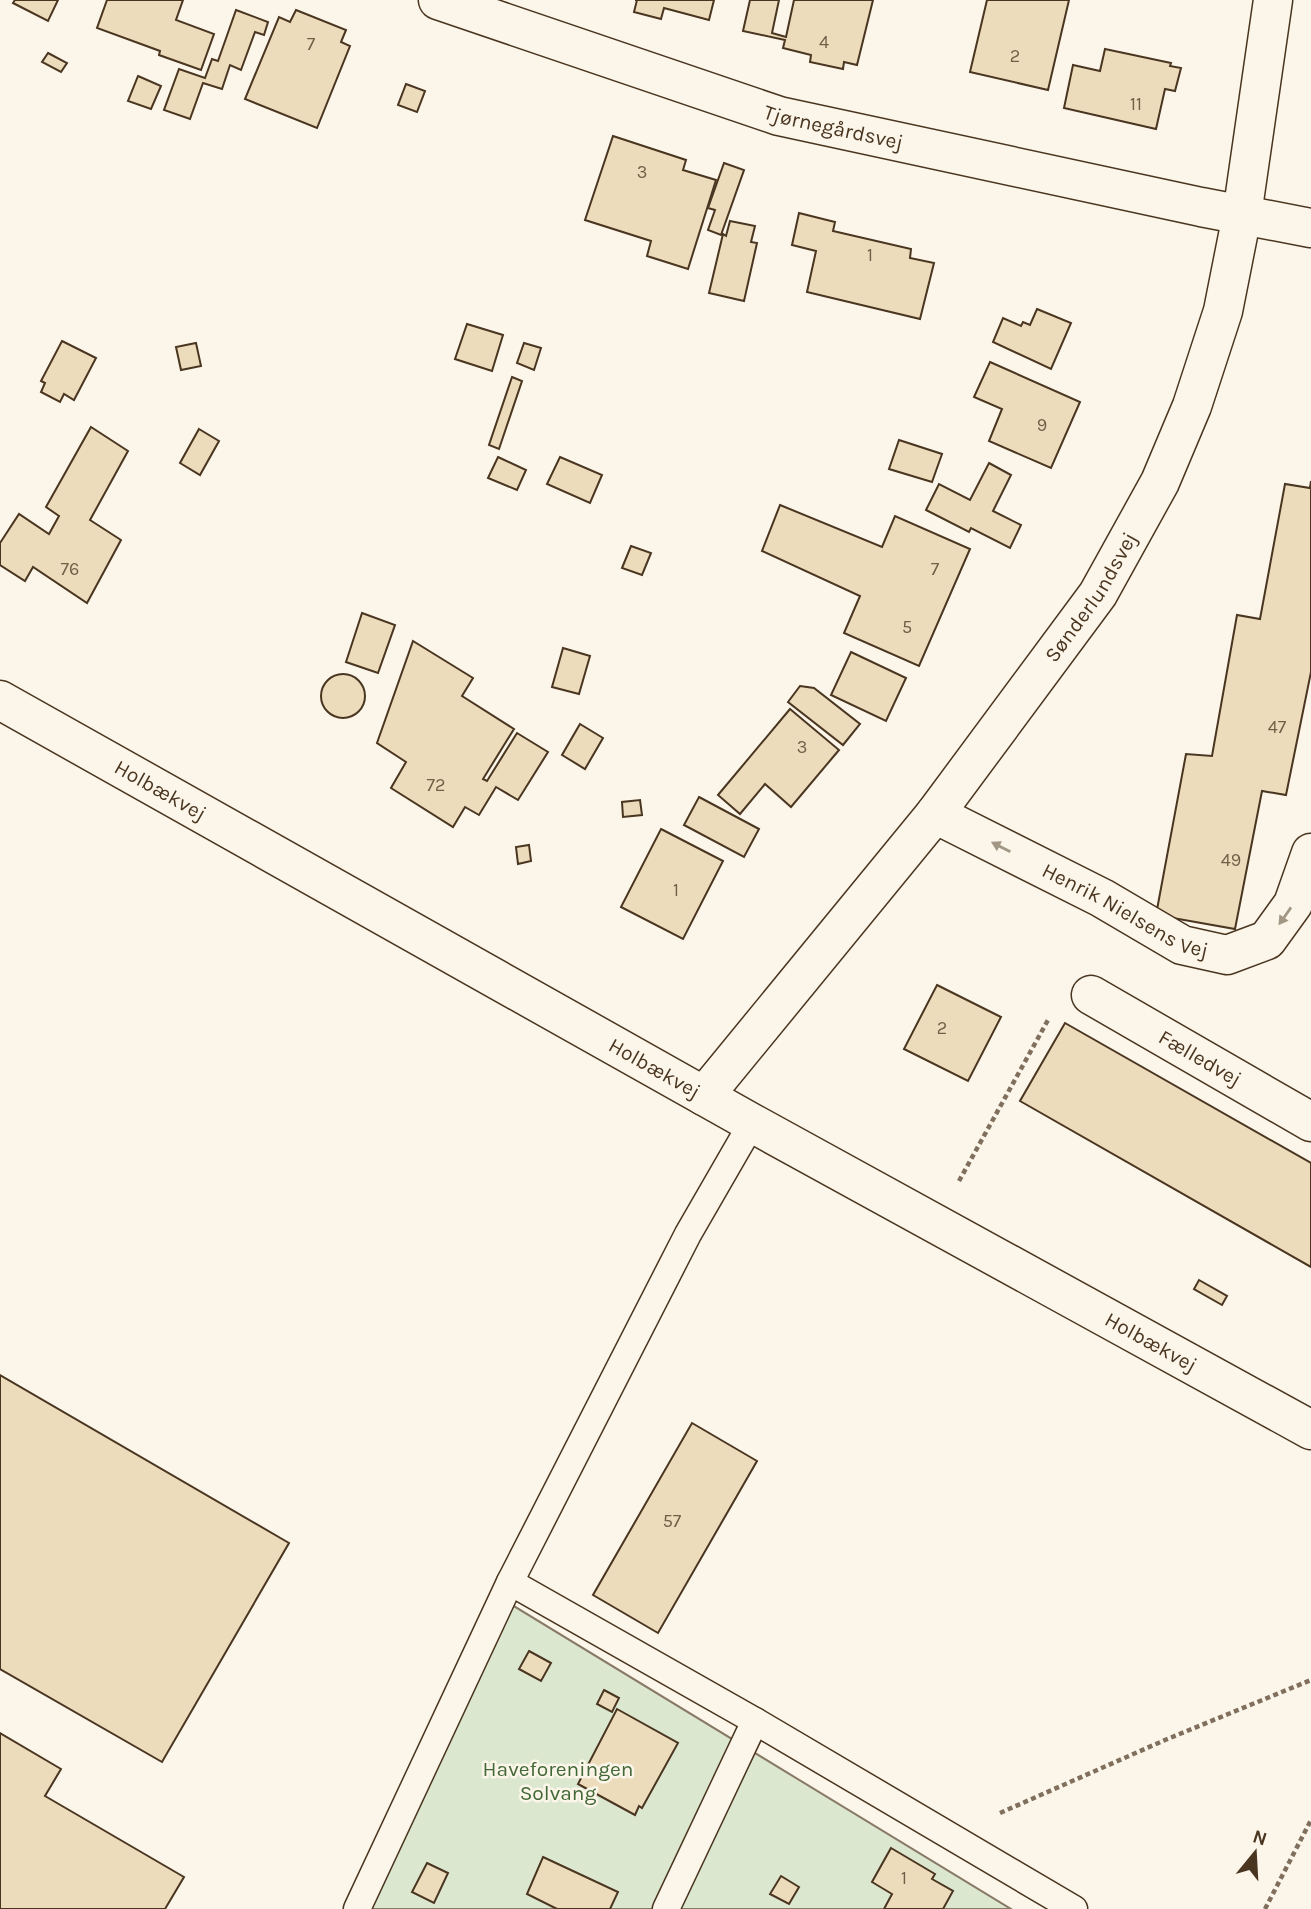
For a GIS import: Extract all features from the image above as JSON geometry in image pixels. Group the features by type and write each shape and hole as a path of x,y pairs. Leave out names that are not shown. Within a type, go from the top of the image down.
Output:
{"street":[{"name":"Tjørnegårdsvej","path":"438,0 779,117 1242,215"},
{"name":"Sønderlundsvej","path":"704,1096 935,814 1098,594 1160,482 1192,406 1223,311 1242,215 1273,0"},
{"path":"1242,215 1311,228"},
{"name":"Holbækvej","path":"0,700 752,1123 1311,1430"},
{"name":"Henrik Nielsens Vej","path":"935,814 1102,898 1182,945 1227,955 1267,940 1293,904 1311,853"},
{"name":"Fælledvej","path":"1091,995 1311,1122"}],"lane":[{"path":"358,1909 510,1582 688,1234 752,1123"},
{"path":"510,1582 755,1721 1074,1909"},
{"path":"666,1909 755,1721"}],"path":[{"path":"936,1224 1051,1016 1091,995"},
{"path":"949,1835 1165,1740 1311,1680"},
{"path":"1265,1909 1311,1820"}],"green space":[{"name":"Haveforeningen Solvang","path":"499,1597 1011,1909 356,1909"}],"building":[{"path":"15,0 58,0 48,21 13,3"},
{"path":"107,0 183,0 176,20 214,34 201,70 159,55 160,51 97,28"},
{"path":"637,0 714,0 709,20 664,8 661,19 634,12"},
{"path":"750,0 779,0 772,33 786,37 794,0 873,0 857,65 844,62 843,69 810,62 811,55 783,48 785,40 743,31"},
{"path":"987,0 1069,0 1048,90 970,72"},
{"path":"236,10 268,22 264,35 255,32 241,70 230,65 222,89 203,83 190,119 164,110 179,69 205,78 212,59 218,61"},
{"path":"296,10 346,30 341,42 350,46 317,128 245,99 279,17 290,22"},
{"path":"1105,49 1171,63 1170,66 1181,68 1175,91 1165,89 1156,129 1064,108 1073,65 1100,71"},
{"path":"48,53 67,63 61,72 42,62"},
{"path":"138,76 161,86 151,109 128,101"},
{"path":"406,84 425,91 417,112 398,105"},
{"path":"613,136 686,160 683,170 716,180 688,269 647,256 651,241 585,220"},
{"path":"724,163 744,170 721,235 708,230 715,210 708,208"},
{"path":"799,213 835,222 833,231 911,249 910,258 934,263 920,319 807,292 816,251 792,245"},
{"path":"730,221 755,226 751,242 757,243 744,301 709,293 723,234 726,236"},
{"path":"1037,309 1071,323 1051,369 993,342 1003,318 1021,326 1023,322 1030,325"},
{"path":"467,324 503,335 492,371 455,359"},
{"path":"62,341 96,358 74,400 64,394 60,402 41,392 45,383 41,381"},
{"path":"196,343 201,366 181,370 176,347"},
{"path":"524,343 541,348 534,370 517,363"},
{"path":"990,362 1080,402 1051,468 989,441 1002,409 974,397"},
{"path":"512,377 522,381 499,449 489,445"},
{"path":"91,427 128,451 90,520 121,540 87,603 33,567 25,581 0,565 0,543 19,514 49,534 59,516 46,507"},
{"path":"199,429 219,441 200,475 180,463"},
{"path":"899,440 942,454 932,482 889,469"},
{"path":"498,457 526,470 517,490 488,478"},
{"path":"560,457 602,475 590,503 547,484"},
{"path":"989,463 1011,475 993,511 1021,525 1010,548 971,528 969,532 926,510 939,484 970,500"},
{"path":"1311,481 1311,672 1286,795 1262,791 1235,929 1156,915 1186,754 1212,756 1237,615 1260,619 1285,484 1310,488"},
{"path":"780,505 882,547 895,516 970,549 919,666 844,633 860,596 762,551"},
{"path":"631,546 651,553 642,575 622,568"},
{"path":"362,613 395,625 378,673 346,662"},
{"path":"413,641 473,678 462,696 514,729 483,779 487,781 517,733 548,752 518,800 496,787 479,815 465,807 453,827 391,788 406,762 377,743"},
{"path":"563,648 590,656 579,694 552,687"},
{"path":"851,652 906,678 886,721 831,695"},
{"path":"343,674 359,680 365,696 359,712 343,718 327,712 321,696 327,680"},
{"path":"800,686 814,688 860,724 843,745 788,702"},
{"path":"790,709 839,750 791,807 765,784 740,814 718,795"},
{"path":"580,724 603,738 585,769 562,755"},
{"path":"699,797 759,829 744,857 684,825"},
{"path":"640,800 642,815 623,817 622,802"},
{"path":"661,829 723,861 683,939 621,907"},
{"path":"529,845 531,861 518,864 516,847"},
{"path":"937,985 1001,1017 968,1081 904,1049"},
{"path":"1065,1023 1311,1163 1311,1267 1020,1101"},
{"path":"1199,1280 1227,1296 1222,1305 1194,1289"},
{"path":"0,1375 289,1543 162,1762 0,1669"},
{"path":"692,1423 757,1461 658,1633 593,1595"},
{"path":"529,1651 551,1663 541,1681 519,1669"},
{"path":"604,1690 619,1698 612,1712 597,1704"},
{"path":"617,1709 678,1743 642,1808 639,1806 635,1815 578,1784"},
{"path":"0,1733 61,1769 45,1796 184,1877 165,1909 0,1909"},
{"path":"891,1848 935,1874 932,1879 953,1891 943,1909 884,1909 892,1894 872,1882"},
{"path":"543,1857 618,1892 610,1909 557,1909 527,1894"},
{"path":"427,1863 448,1873 434,1903 412,1892"},
{"path":"781,1876 799,1887 789,1904 770,1894"}]}
